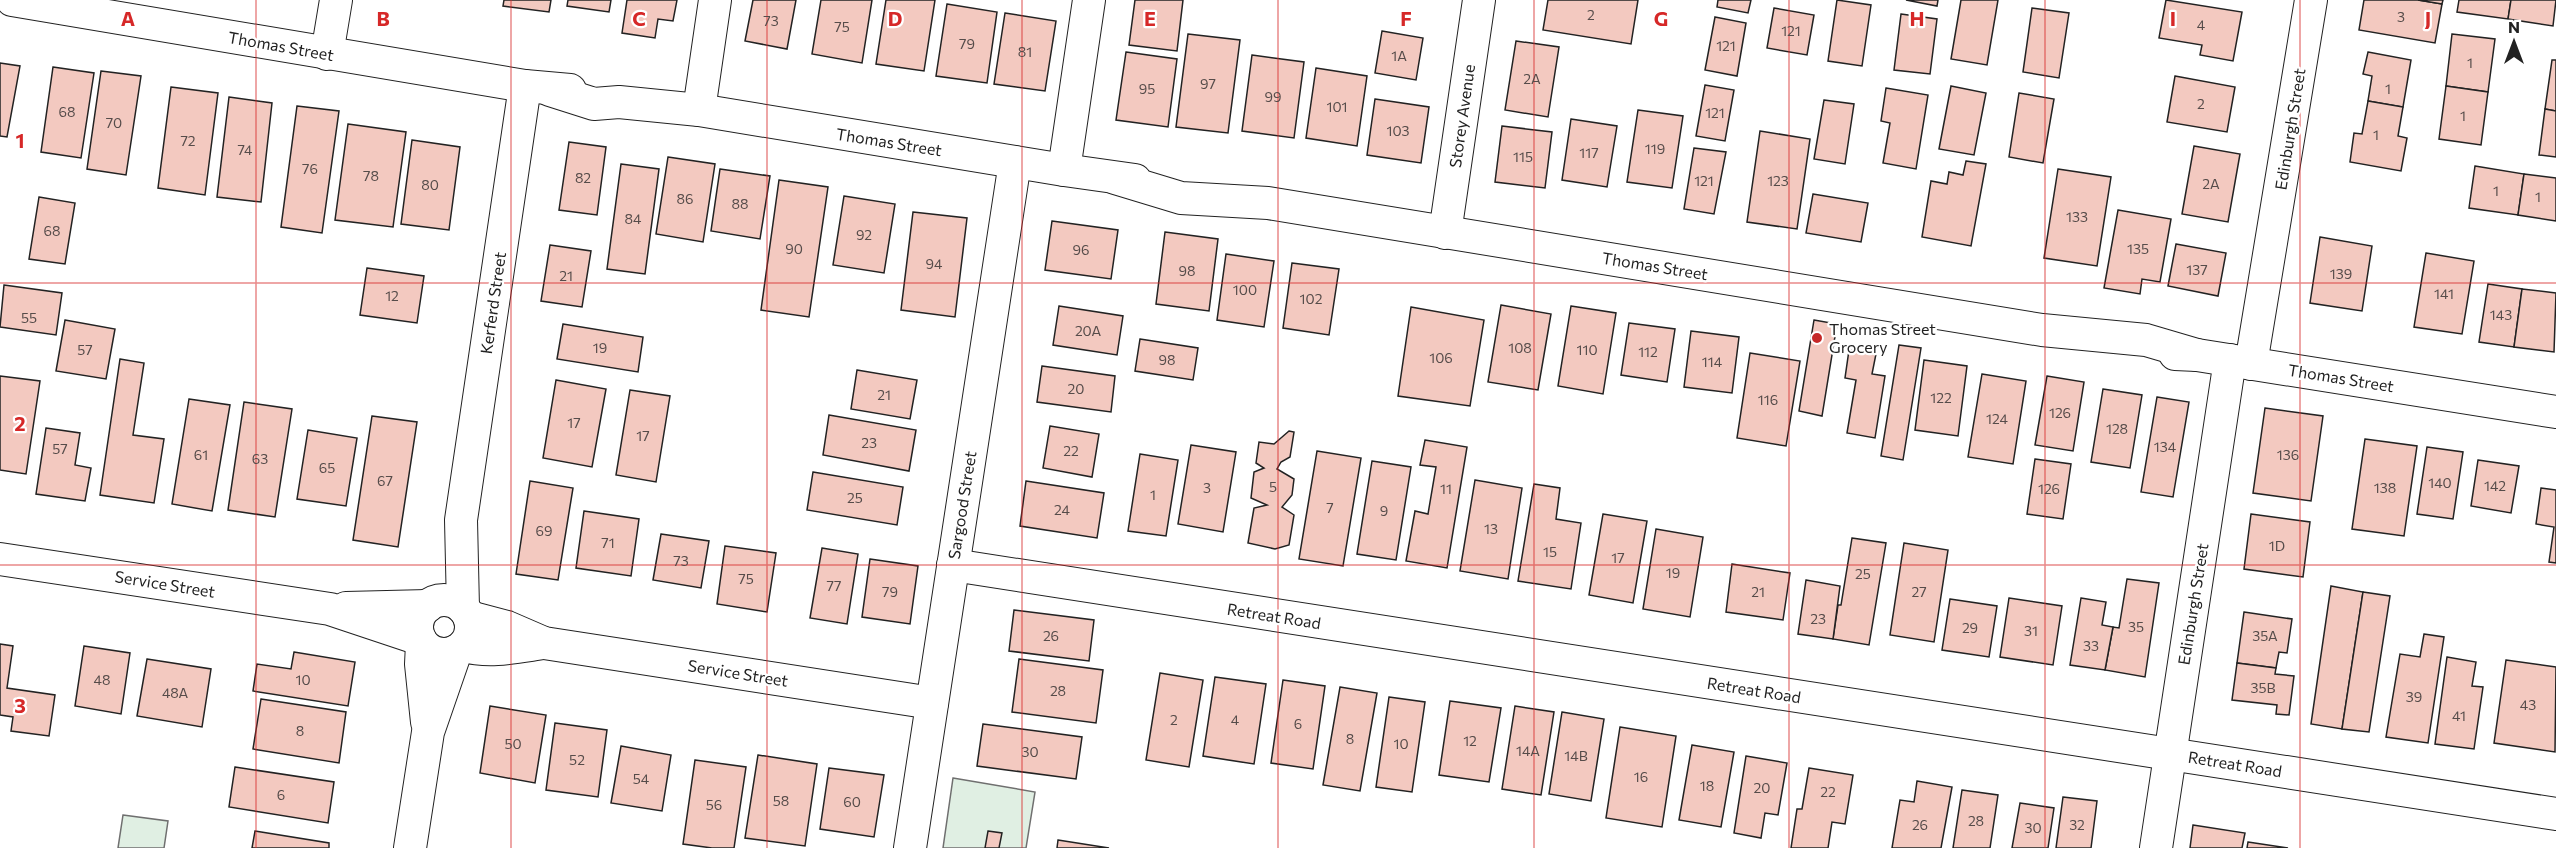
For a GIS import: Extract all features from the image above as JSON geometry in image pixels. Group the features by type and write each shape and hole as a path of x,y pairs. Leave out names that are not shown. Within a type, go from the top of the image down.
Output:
{"street":[{"name":"Thomas Street","path":"12,0 538,88 622,90 664,106 1115,178 1211,186 1268,203 2042,330 2101,347 2130,352 2197,355 2556,412"},
{"path":"327,54 336,0"},
{"path":"699,110 716,0"},
{"path":"1064,170 1089,0"},
{"name":"Storey Avenue","path":"1445,233 1479,0"},
{"name":"Edinburgh Street","path":"2156,848 2170,754 2241,362 2311,0"},
{"name":"Kerferd Street","path":"430,605 461,520 538,88"},
{"name":"Sargood Street","path":"910,848 1015,162"},
{"name":"Thomas Street","path":"2485,401 2556,422"},
{"name":"Kerferd Street","path":"410,848 428,732 463,631 461,520"},
{"name":"Service Street","path":"0,559 330,609 421,641"},
{"name":"Retreat Road","path":"953,565 2556,814"},
{"path":"448,601 463,631 441,654 427,649 421,641 417,625 422,611 430,605 448,601"},
{"name":"Service Street","path":"330,609 430,605"},
{"name":"Service Street","path":"463,631 507,627 544,643 932,703"},
{"name":"Kerferd Street","path":"421,641 428,732"}],"green space":[{"path":"953,778 1035,792 1026,848 943,848"},
{"path":"123,815 168,821 164,848 118,848"}],"building":[{"path":"504,0 551,0 549,12 503,6"},
{"path":"568,0 611,0 609,12 567,6"},
{"path":"627,0 677,0 673,21 658,19 655,38 622,33"},
{"path":"753,0 796,0 787,49 745,41"},
{"path":"821,0 872,0 862,63 812,54"},
{"path":"886,0 935,0 924,71 876,64"},
{"path":"1135,0 1183,0 1177,51 1129,45"},
{"path":"1548,0 1638,0 1631,44 1543,30"},
{"path":"1718,0 1751,0 1748,13 1717,7"},
{"path":"1837,0 1871,5 1862,66 1828,61"},
{"path":"1906,0 1938,0 1937,6"},
{"path":"1961,0 1998,0 1987,65 1951,59"},
{"path":"2166,0 2242,12 2233,61 2200,55 2202,45 2159,38"},
{"path":"2364,0 2418,0 2442,4 2435,43 2359,30"},
{"path":"2418,0 2443,0 2442,4"},
{"path":"2459,0 2511,0 2508,19 2457,12"},
{"path":"2511,0 2556,0 2553,26 2508,19"},
{"path":"947,4 997,12 987,83 936,76"},
{"path":"1774,8 1814,15 1807,55 1767,48"},
{"path":"2032,8 2069,13 2059,78 2023,72"},
{"path":"1005,13 1056,21 1045,91 994,84"},
{"path":"1901,14 1937,19 1930,74 1894,70"},
{"path":"1715,17 1746,23 1737,76 1705,70"},
{"path":"1382,31 1423,38 1416,80 1375,73"},
{"path":"1188,34 1240,40 1228,133 1176,127"},
{"path":"2452,34 2495,39 2488,92 2446,86"},
{"path":"1516,41 1559,47 1548,117 1505,110"},
{"path":"1126,52 1177,59 1168,127 1116,120"},
{"path":"2368,52 2411,60 2403,107 2368,101 2372,76 2363,74"},
{"path":"1252,55 1304,62 1294,138 1242,131"},
{"path":"2552,60 2556,60 2556,111 2545,109"},
{"path":"0,63 20,66 7,137 0,136"},
{"path":"53,67 94,73 81,158 41,152"},
{"path":"1316,68 1367,76 1357,146 1306,138"},
{"path":"101,71 141,76 126,175 87,169"},
{"path":"2175,76 2235,87 2227,132 2167,122"},
{"path":"1705,85 1734,90 1725,141 1696,136"},
{"path":"1951,86 1986,93 1974,155 1939,149"},
{"path":"2446,86 2488,92 2481,145 2439,139"},
{"path":"171,87 218,93 205,195 158,188"},
{"path":"1886,88 1928,95 1916,169 1883,163 1890,123 1881,121"},
{"path":"2019,93 2054,99 2043,163 2009,157"},
{"path":"229,97 272,103 261,202 217,197"},
{"path":"1375,99 1429,107 1421,163 1367,155"},
{"path":"1824,100 1854,104 1845,164 1814,159"},
{"path":"2368,101 2403,107 2398,136 2407,138 2401,171 2350,162 2354,133 2362,134"},
{"path":"297,106 339,111 322,233 281,227"},
{"path":"2545,109 2556,111 2556,157 2539,155"},
{"path":"1638,110 1683,116 1672,188 1627,182"},
{"path":"1571,119 1617,126 1607,187 1562,180"},
{"path":"348,124 406,132 393,227 335,220"},
{"path":"1502,126 1552,132 1545,188 1495,182"},
{"path":"1760,131 1810,139 1797,229 1747,222"},
{"path":"412,140 460,147 449,230 401,224"},
{"path":"569,142 606,147 597,215 559,210"},
{"path":"2194,146 2240,154 2228,222 2182,214"},
{"path":"1694,148 1726,152 1714,214 1684,209"},
{"path":"668,157 715,164 703,242 656,234"},
{"path":"1966,161 1986,164 1971,246 1922,237 1931,181 1947,184 1949,172 1963,175"},
{"path":"621,164 659,169 645,274 607,269"},
{"path":"2475,166 2524,174 2518,215 2469,208"},
{"path":"720,169 770,176 760,239 711,231"},
{"path":"2058,169 2111,177 2097,266 2044,258"},
{"path":"2524,174 2556,178 2556,221 2518,215"},
{"path":"779,180 828,187 809,317 761,310"},
{"path":"1813,194 1868,203 1861,242 1806,233"},
{"path":"844,196 895,204 884,273 833,265"},
{"path":"39,197 75,203 65,264 29,259"},
{"path":"2118,210 2171,219 2160,282 2142,279 2140,294 2104,288"},
{"path":"913,212 967,218 955,317 901,310"},
{"path":"1052,221 1118,230 1111,279 1045,270"},
{"path":"1165,232 1218,239 1209,311 1156,304"},
{"path":"2320,237 2372,246 2362,311 2310,303"},
{"path":"2176,244 2226,253 2218,296 2168,286"},
{"path":"550,245 591,251 582,307 541,301"},
{"path":"2426,253 2474,261 2462,334 2414,327"},
{"path":"1226,254 1274,261 1264,327 1217,320"},
{"path":"1292,263 1339,269 1329,335 1283,328"},
{"path":"367,268 424,276 417,323 360,315"},
{"path":"2488,284 2522,289 2514,347 2479,342"},
{"path":"4,285 62,293 56,335 0,327"},
{"path":"2522,289 2556,293 2554,352 2514,347"},
{"path":"1501,305 1551,314 1538,390 1488,382"},
{"path":"1059,306 1123,316 1117,355 1053,345"},
{"path":"1571,306 1616,313 1603,394 1558,386"},
{"path":"1411,307 1484,320 1470,406 1398,396"},
{"path":"65,320 115,329 106,379 56,371"},
{"path":"1814,320 1837,324 1822,416 1799,411"},
{"path":"1629,323 1675,329 1667,382 1621,375"},
{"path":"563,324 643,337 638,372 557,359"},
{"path":"1691,331 1739,337 1732,393 1684,387"},
{"path":"1140,339 1198,348 1193,380 1135,371"},
{"path":"1899,345 1921,348 1903,460 1881,456"},
{"path":"1849,350 1876,354 1872,374 1885,376 1875,438 1847,433 1856,380 1845,378"},
{"path":"1750,353 1800,361 1786,446 1737,438"},
{"path":"120,359 144,363 133,435 164,439 154,503 100,495"},
{"path":"1924,360 1967,366 1958,436 1915,430"},
{"path":"1042,366 1115,376 1111,412 1037,402"},
{"path":"857,370 917,380 910,419 851,409"},
{"path":"1982,374 2026,381 2013,464 1968,457"},
{"path":"0,376 40,381 26,474 0,470"},
{"path":"2047,376 2084,382 2073,451 2035,445"},
{"path":"556,380 606,389 592,467 543,458"},
{"path":"2103,389 2142,395 2130,468 2091,462"},
{"path":"630,390 670,396 656,482 616,475"},
{"path":"2157,397 2189,402 2173,497 2141,492"},
{"path":"189,399 230,405 212,511 172,504"},
{"path":"244,402 292,409 275,517 228,510"},
{"path":"2265,408 2323,416 2311,501 2253,493"},
{"path":"829,415 916,430 909,471 823,455"},
{"path":"372,416 417,422 398,547 353,540"},
{"path":"1050,426 1099,434 1092,477 1043,468"},
{"path":"46,428 80,433 75,465 91,468 85,501 36,494"},
{"path":"308,430 357,438 346,506 297,499"},
{"path":"1289,431 1294,432 1290,457 1281,462 1277,469 1294,479 1292,495 1282,507 1294,515 1289,545 1275,549 1248,543 1254,508 1267,505 1251,498 1254,472 1264,468 1256,463 1259,442 1274,444"},
{"path":"2365,439 2417,446 2404,536 2352,529"},
{"path":"1425,440 1467,447 1447,568 1406,561 1415,511 1428,514 1436,467 1420,465"},
{"path":"1191,445 1236,452 1223,532 1178,524"},
{"path":"2427,447 2463,452 2453,519 2417,514"},
{"path":"1317,451 1361,458 1343,566 1299,559"},
{"path":"1140,454 1178,460 1166,536 1128,531"},
{"path":"2035,459 2071,464 2063,519 2027,514"},
{"path":"2478,460 2519,466 2511,513 2471,506"},
{"path":"1372,461 1411,467 1396,560 1357,554"},
{"path":"813,472 903,487 897,525 807,510"},
{"path":"1475,480 1522,488 1508,579 1460,571"},
{"path":"530,481 573,488 558,580 516,574"},
{"path":"1026,481 1104,493 1097,538 1020,526"},
{"path":"1534,484 1560,488 1556,519 1581,523 1571,589 1518,581"},
{"path":"2541,488 2556,490 2556,563 2549,562 2554,527 2536,524"},
{"path":"584,511 639,519 631,576 576,568"},
{"path":"1603,514 1647,521 1633,603 1589,595"},
{"path":"2251,514 2310,522 2303,577 2244,569"},
{"path":"1656,529 1703,537 1690,617 1643,609"},
{"path":"661,534 709,541 701,588 653,580"},
{"path":"1852,538 1886,543 1869,645 1833,639"},
{"path":"1904,543 1948,550 1934,642 1890,635"},
{"path":"725,546 776,553 767,612 717,604"},
{"path":"822,548 858,554 847,624 810,618"},
{"path":"870,559 918,566 910,624 862,617"},
{"path":"1732,564 1790,573 1783,620 1726,612"},
{"path":"2127,579 2159,583 2145,677 2105,670 2113,627 2119,628"},
{"path":"1806,580 1840,586 1833,639 1798,634"},
{"path":"2331,586 2363,592 2342,729 2311,724"},
{"path":"2363,592 2390,596 2369,732 2342,729"},
{"path":"2009,598 2062,606 2053,665 2000,657"},
{"path":"2081,598 2106,602 2102,625 2113,627 2105,670 2070,665"},
{"path":"1950,599 1997,606 1989,657 1942,650"},
{"path":"1014,610 1094,620 1089,661 1009,651"},
{"path":"2244,612 2292,619 2287,653 2279,652 2276,668 2237,663"},
{"path":"2424,634 2444,637 2428,743 2386,737 2400,654 2420,657"},
{"path":"0,644 13,646 7,688 55,695 49,736 11,731 13,717 0,715"},
{"path":"84,646 130,653 121,714 75,706"},
{"path":"294,652 355,662 348,706 253,691 257,664 291,669"},
{"path":"2447,657 2476,662 2472,686 2483,687 2474,749 2435,744"},
{"path":"147,659 211,669 202,727 137,716"},
{"path":"1019,659 1103,670 1096,723 1012,712"},
{"path":"2506,660 2556,667 2555,752 2494,743"},
{"path":"2237,663 2276,668 2275,674 2294,676 2289,715 2276,714 2277,705 2232,700"},
{"path":"1160,673 1203,680 1189,767 1146,760"},
{"path":"1215,677 1266,684 1254,764 1203,756"},
{"path":"1283,680 1325,686 1313,769 1271,763"},
{"path":"1340,687 1377,693 1360,791 1323,785"},
{"path":"1389,697 1425,702 1412,792 1376,787"},
{"path":"261,699 346,712 339,763 253,749"},
{"path":"1450,701 1501,708 1489,782 1439,775"},
{"path":"490,706 546,715 535,783 480,773"},
{"path":"1515,706 1554,712 1541,795 1502,789"},
{"path":"1562,712 1604,719 1591,801 1549,794"},
{"path":"555,723 607,730 598,797 546,790"},
{"path":"983,724 1082,737 1076,779 977,766"},
{"path":"1620,727 1676,736 1662,827 1606,818"},
{"path":"1692,745 1734,752 1721,827 1679,820"},
{"path":"621,746 671,755 662,811 611,803"},
{"path":"758,755 817,764 805,846 745,838"},
{"path":"1746,756 1787,763 1778,815 1765,813 1761,838 1734,833"},
{"path":"695,760 746,767 734,848 683,844"},
{"path":"235,767 334,782 328,823 229,807"},
{"path":"829,768 884,775 874,837 820,829"},
{"path":"1809,768 1853,775 1845,824 1832,822 1828,848 1791,848 1797,809 1802,809"},
{"path":"1917,781 1952,787 1941,848 1892,848 1900,800 1914,802"},
{"path":"1962,790 1998,795 1990,848 1953,848"},
{"path":"2063,797 2097,801 2091,848 2056,848"},
{"path":"2020,803 2054,808 2048,848 2012,848"},
{"path":"2193,825 2245,833 2242,848 2190,848"},
{"path":"255,831 329,843 329,848 252,848"},
{"path":"988,831 1002,833 999,848 985,848"},
{"path":"1058,840 1109,848 1057,848"},
{"path":"2248,842 2288,848 2247,848"}],"place":[{"name":"Thomas Street Grocery","path":"1817,338"}]}
